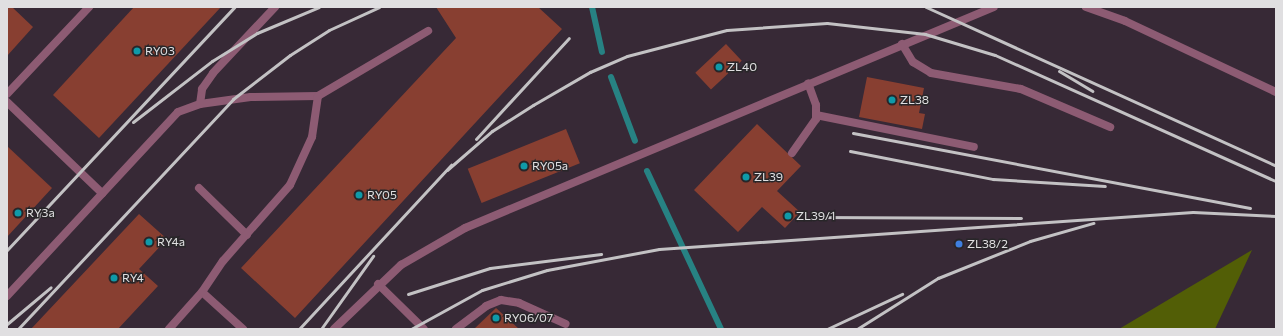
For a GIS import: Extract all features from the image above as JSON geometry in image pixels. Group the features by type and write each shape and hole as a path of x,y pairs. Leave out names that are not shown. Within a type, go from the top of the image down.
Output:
{"lane":[{"path":"7,94 89,7"},
{"path":"200,104 202,89 213,73 275,7"},
{"path":"334,329 378,284 401,265 465,228 808,83 994,7"},
{"path":"1086,7 1125,20 1276,92"},
{"path":"7,296 178,112 200,104 251,97 318,96 428,31"},
{"path":"902,44 913,62 931,73 1021,89 1110,126"},
{"path":"792,153 810,132 816,115 808,83"},
{"path":"169,329 202,292 247,235 279,200 298,171 312,137 318,96"},
{"path":"7,102 102,193"},
{"path":"816,115 974,147"},
{"path":"198,188 247,235"},
{"path":"378,284 424,329"},
{"path":"202,292 244,329"},
{"path":"456,329 490,304 501,300 519,303 566,324"}],"shaded area":[{"path":"7,7 1276,7 1276,329 7,329"}],"green space":[{"path":"1252,250 1215,329 1119,329"}],"building":[{"path":"7,7 12,7 33,27 7,56"},
{"name":"RY03","path":"134,7 221,7 99,138 53,95"},
{"name":"RY05","path":"436,7 538,7 562,29 295,318 241,268 456,38"},
{"name":"ZL40","path":"726,44 742,61 711,89 695,73"},
{"name":"ZL38","path":"867,77 924,88 919,113 925,114 922,129 859,117"},
{"name":"ZL39","path":"757,124 801,166 777,191 800,212 785,228 762,207 738,232 694,190"},
{"name":"RY05a","path":"566,129 580,163 482,203 468,169"},
{"name":"RY3a","path":"7,146 52,188 7,237"},
{"name":"RY4","path":"139,214 167,239 139,269 158,286 118,329 31,329"},
{"name":"RY06/07","path":"496,308 519,329 474,329"}],"waterway":[{"path":"592,7 602,52"},
{"path":"611,77 635,141"},
{"path":"647,171 721,329"}],"railway":[{"path":"7,250 234,7"},
{"path":"133,122 212,61 257,33 319,7"},
{"path":"18,329 233,99 290,55 329,30 379,7"},
{"path":"926,7 1276,166"},
{"path":"447,170 492,131 533,105 590,72 627,56 727,30 827,23 925,34 995,55 1276,181"},
{"path":"476,139 569,38"},
{"path":"1059,71 1092,91"},
{"path":"853,133 1250,208"},
{"path":"850,151 993,179 1105,186"},
{"path":"299,329 451,165"},
{"path":"411,329 482,290 547,270 659,249 1193,212 1276,216"},
{"path":"815,217 1021,218"},
{"path":"857,329 938,278 1030,241 1093,223"},
{"path":"408,294 490,268 601,254"},
{"path":"321,329 373,256"},
{"path":"7,324 51,287"},
{"path":"827,329 902,294"}],"place":[{"name":"RY03","path":"137,51"},
{"name":"ZL40","path":"719,67"},
{"name":"ZL38","path":"892,100"},
{"name":"RY05a","path":"524,166"},
{"name":"ZL39","path":"746,177"},
{"name":"RY05","path":"359,195"},
{"name":"RY3a","path":"18,213"},
{"name":"ZL39/1","path":"788,216"},
{"name":"RY4a","path":"149,242"},
{"name":"ZL38/2","path":"959,244"},
{"name":"RY4","path":"114,278"},
{"name":"RY06/07","path":"496,318"}]}
